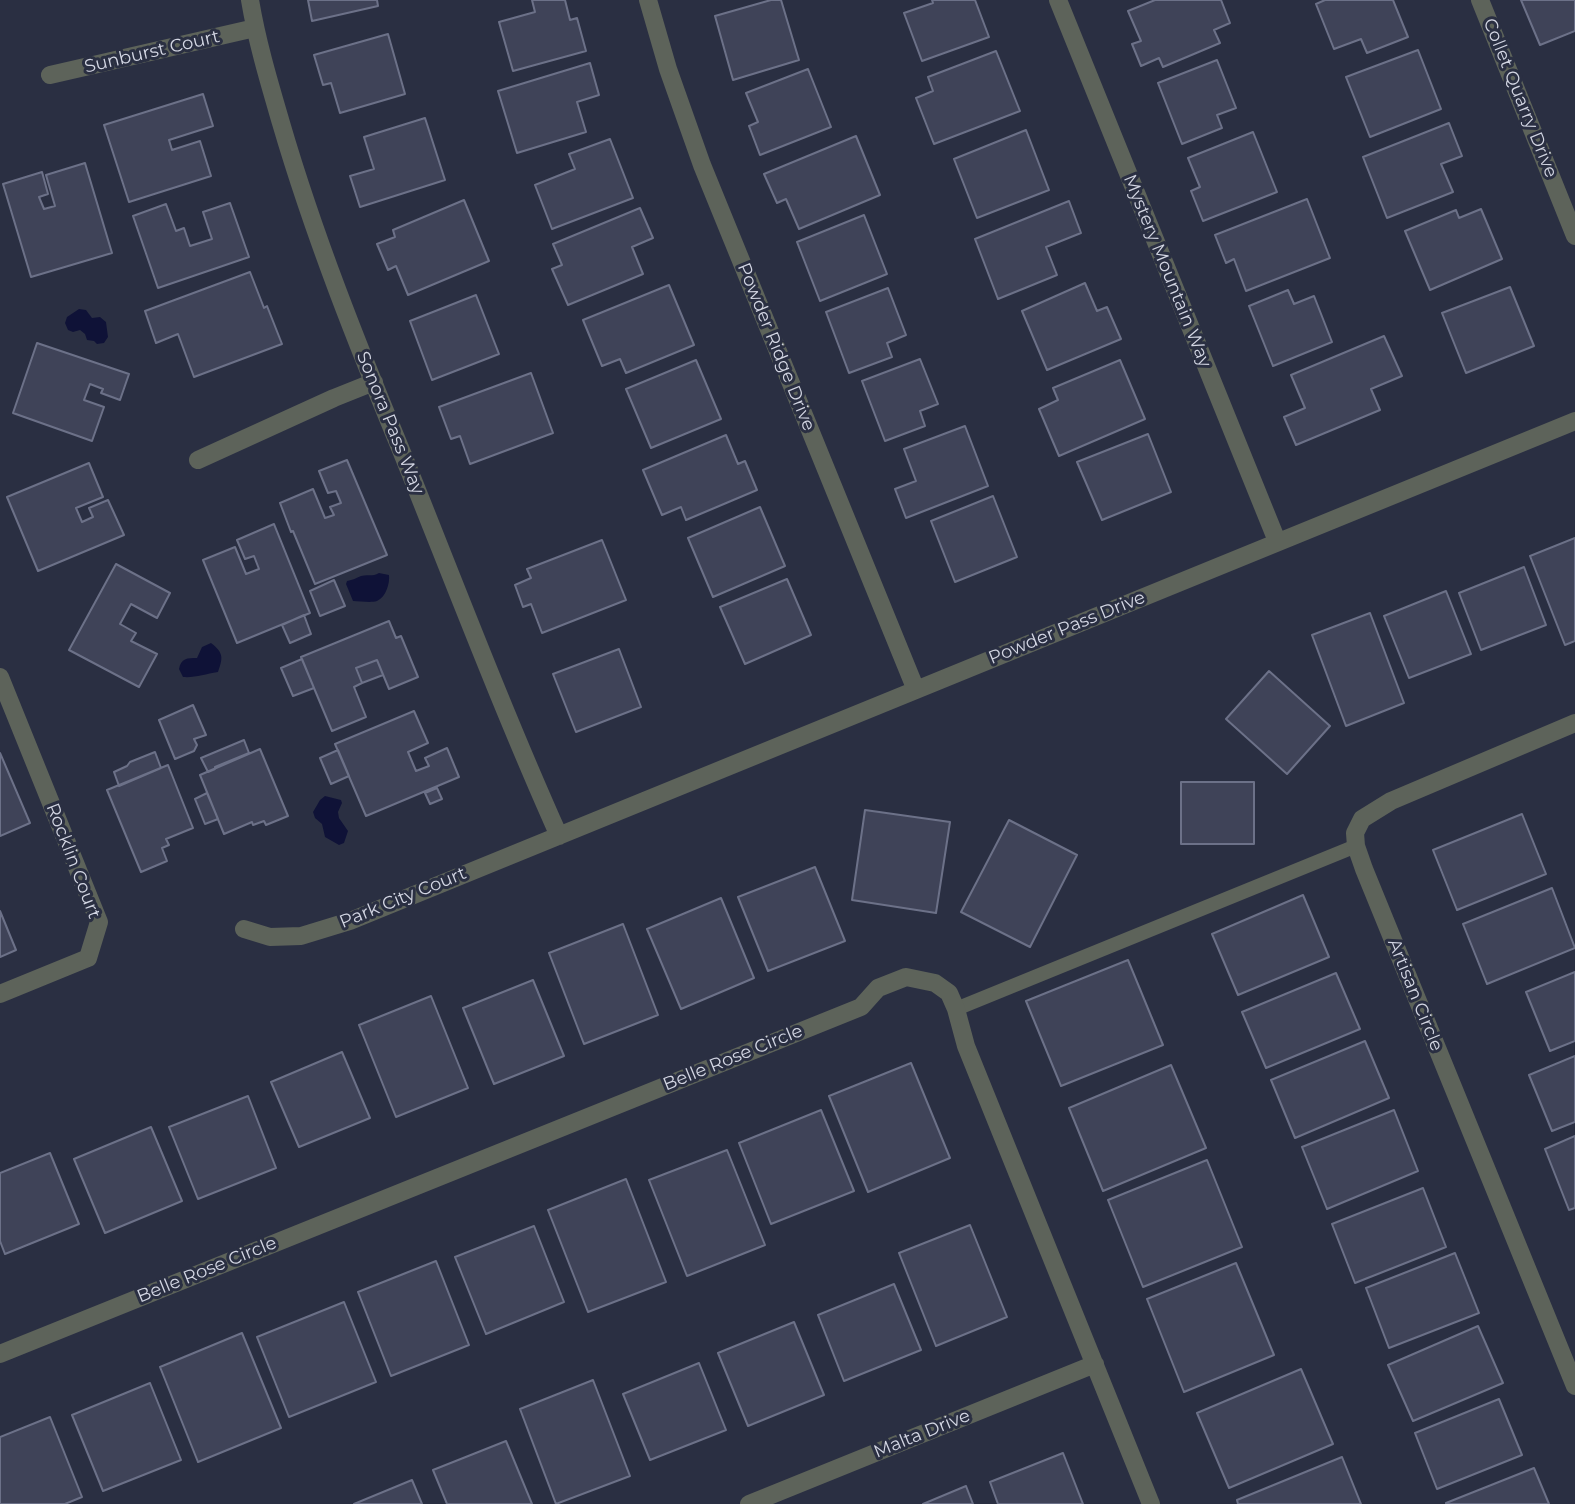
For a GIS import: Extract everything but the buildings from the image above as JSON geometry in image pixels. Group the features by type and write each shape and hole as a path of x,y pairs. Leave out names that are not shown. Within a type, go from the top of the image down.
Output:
{"street":[{"name":"Sonora Pass Way","path":"250,0 255,28 296,176 334,282 559,836"},
{"name":"Powder Ridge Drive","path":"648,0 668,69 702,165 916,690"},
{"name":"Mystery Mountain Way","path":"1058,0 1277,541"},
{"name":"Collet Quarry Drive","path":"1480,0 1575,236"},
{"name":"Sunburst Court","path":"50,75 255,28"},
{"path":"198,460 374,382"},
{"name":"Powder Pass Drive","path":"559,836 1575,421"},
{"name":"Rocklin Court","path":"0,677 99,922 88,958 0,994"},
{"path":"1356,846 1355,833 1362,819 1391,801 1575,723"},
{"name":"Park City Court","path":"244,929 270,937 301,936 350,921 559,836"},
{"name":"Artisan Circle","path":"1356,846 1575,1386"},
{"name":"Belle Rose Circle","path":"0,1354 861,1007 878,988 906,976 935,983 949,993 966,1046 1152,1504"},
{"name":"Malta Drive","path":"749,1504 1095,1364"}],"lane":[{"path":"956,1009 1356,846"}],"shaded area":[{"path":"79,309 86,310 92,318 100,317 106,322 108,337 104,343 97,344 87,340 80,330 68,330 65,323 67,317"},
{"path":"379,573 389,575 383,596 374,602 353,601 347,581"},
{"path":"211,643 221,656 218,672 183,677 179,669 181,663 197,658 202,647"},
{"path":"325,796 341,800 342,803 338,812 339,818 348,831 344,843 339,845 325,837 322,824 313,812"}]}
